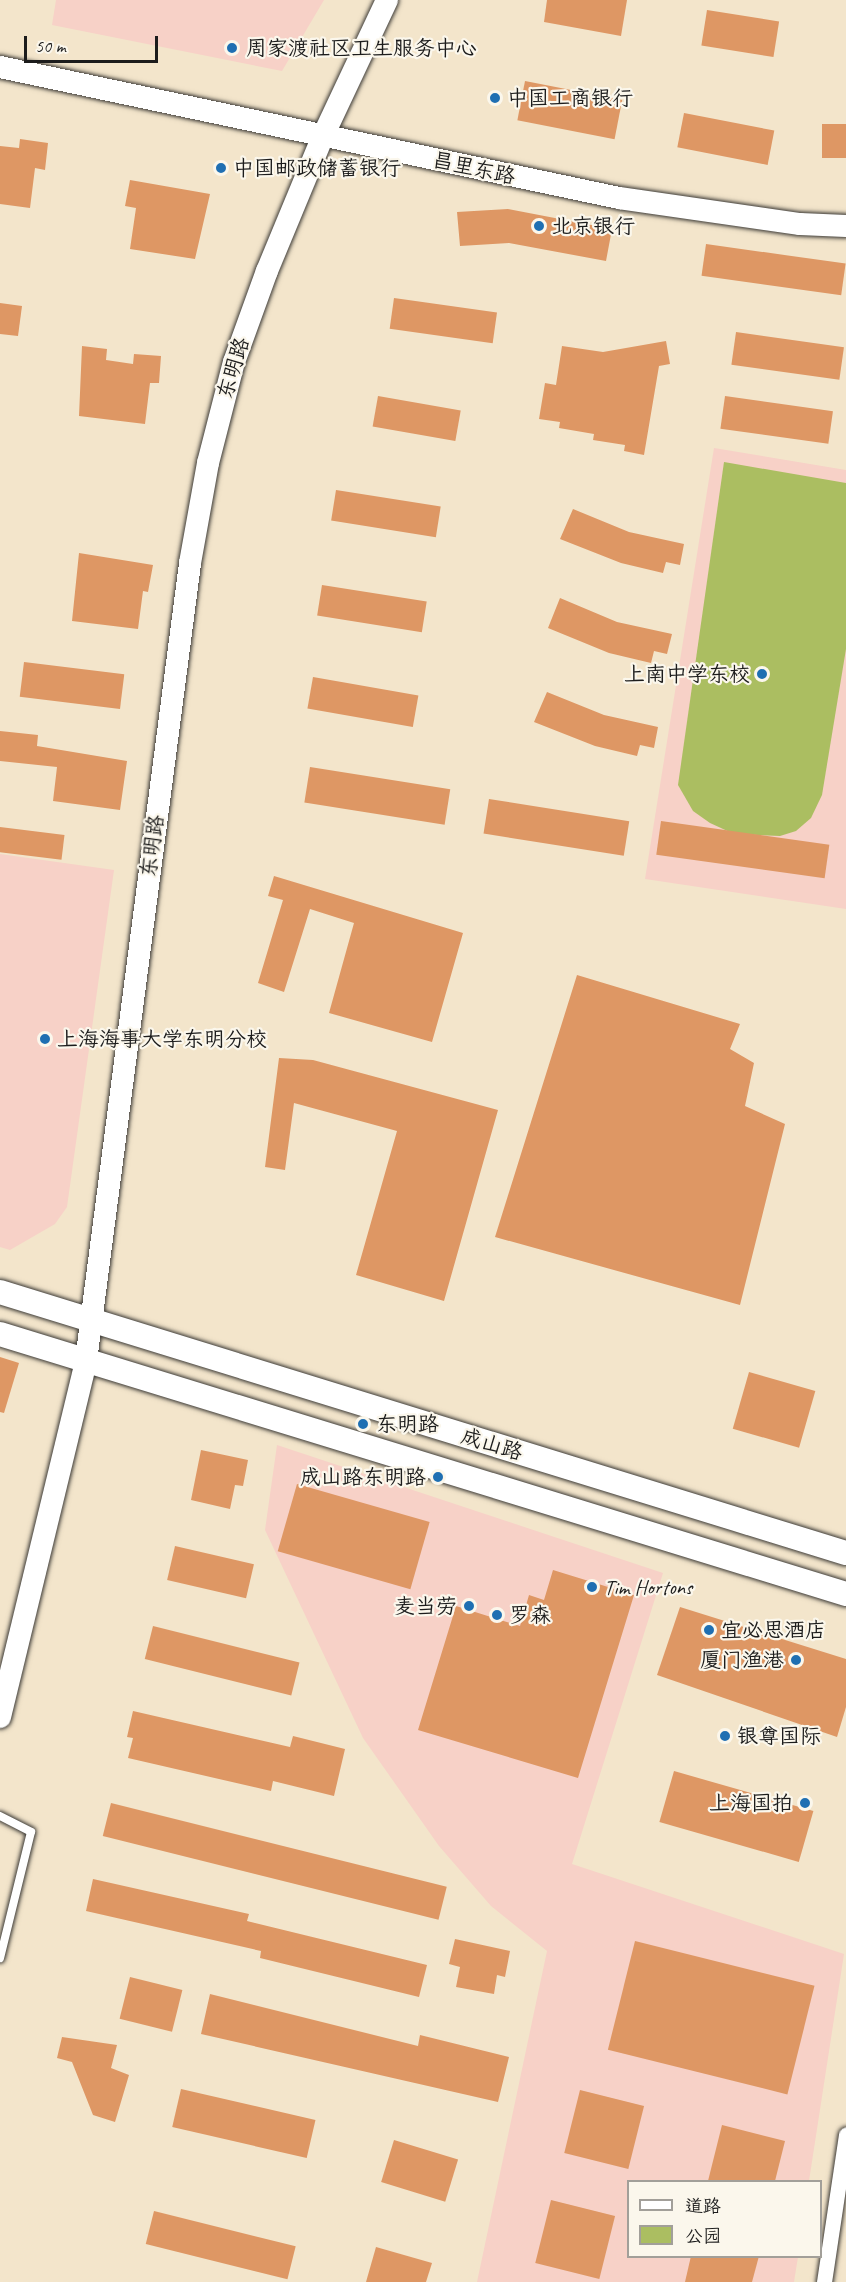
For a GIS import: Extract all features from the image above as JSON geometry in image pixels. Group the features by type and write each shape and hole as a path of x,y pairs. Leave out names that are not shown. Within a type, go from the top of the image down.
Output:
{"main road":[{"name":"东明路","path":"0,1717 86,1361 200,503 219,412 246,326 323,136 387,0"},
{"name":"昌里东路","path":"0,67 619,198 801,224 846,226"},
{"name":"成山路","path":"0,1292 846,1553"},
{"name":"成山路","path":"0,1334 846,1594"}],"street":[{"path":"824,2282 846,2135"}],"lane":[{"path":"0,1816 31,1832 0,1958"}],"shaded area":[{"name":"周家渡社区卫生服务中心","path":"56,0 324,0 282,71 52,25"},
{"name":"上南中学东校","path":"714,448 846,470 846,909 645,879"},
{"name":"上海海事大学东明分校","path":"0,854 114,870 67,1207 55,1224 10,1250 0,1247"},
{"path":"277,1445 663,1573 572,1864 844,1954 809,2180 627,2180 627,2258 798,2258 794,2282 477,2282 547,1951 491,1906 439,1846 363,1738 265,1530"}],"green space":[{"name":"上南中学东校","path":"724,462 846,483 846,649 822,795 811,818 796,831 780,836 734,834 710,823 693,811 678,785"}],"building":[{"path":"547,0 627,0 621,36 544,22"},
{"path":"707,10 779,21 773,57 701,46"},
{"path":"525,81 622,100 615,139 517,120"},
{"path":"684,113 774,131 768,165 677,147"},
{"path":"822,124 846,124 846,158 822,158"},
{"path":"20,139 48,143 45,170 35,168 30,208 0,204 0,146 19,148"},
{"path":"130,180 210,194 195,259 130,249 136,208 125,206"},
{"path":"508,209 612,229 606,261 509,243 460,246 457,212"},
{"path":"706,244 846,264 841,295 702,276"},
{"path":"394,298 497,312 493,343 390,329"},
{"path":"0,303 22,306 18,336 0,334"},
{"path":"736,332 844,347 839,380 731,365"},
{"path":"666,341 670,364 659,366 644,455 624,451 625,445 593,440 594,434 559,428 560,422 539,419 545,383 556,385 562,346 603,352"},
{"path":"82,346 107,349 106,360 133,364 134,354 161,356 159,383 150,383 145,424 79,416"},
{"path":"378,396 461,411 455,441 373,427"},
{"path":"725,396 833,411 828,444 720,429"},
{"path":"336,490 441,507 436,537 331,521"},
{"path":"573,509 629,532 684,544 680,565 666,562 663,573 621,563 560,539"},
{"path":"79,553 153,565 148,592 143,591 138,629 72,621"},
{"path":"322,585 427,602 422,632 317,616"},
{"path":"560,598 617,622 672,634 667,654 654,651 651,663 609,653 548,628"},
{"path":"24,662 124,674 120,709 20,697"},
{"path":"313,677 418,696 413,727 307,709"},
{"path":"547,692 604,715 658,727 654,748 640,745 637,756 595,746 534,722"},
{"path":"0,731 38,735 37,746 127,761 120,810 53,801 57,767 0,761"},
{"path":"310,767 450,789 445,825 304,803"},
{"path":"489,799 629,821 624,856 484,834"},
{"path":"661,821 829,845 825,878 656,855"},
{"path":"0,827 65,835 61,860 0,852"},
{"path":"274,876 463,933 432,1042 329,1013 354,923 310,909 284,992 258,983 283,900 268,896"},
{"path":"577,975 740,1024 730,1049 754,1063 745,1106 785,1124 740,1305 495,1237"},
{"path":"279,1058 313,1060 498,1110 444,1301 356,1275 397,1131 294,1103 285,1170 265,1167"},
{"path":"0,1357 19,1363 4,1413 0,1412"},
{"path":"749,1372 815,1391 799,1448 733,1429"},
{"path":"201,1450 248,1460 243,1486 235,1485 230,1509 191,1500"},
{"path":"297,1484 430,1522 410,1589 278,1551"},
{"path":"175,1546 254,1564 246,1598 167,1580"},
{"path":"553,1570 634,1595 578,1778 418,1730 456,1606 520,1626 529,1595 544,1600"},
{"path":"680,1607 846,1659 846,1707 837,1737 657,1675"},
{"path":"153,1626 300,1663 291,1696 145,1659"},
{"path":"133,1711 290,1747 293,1736 345,1749 334,1796 273,1781 271,1791 128,1758 133,1738 127,1737"},
{"path":"674,1771 813,1811 799,1862 659,1822"},
{"path":"111,1803 447,1887 438,1920 103,1836"},
{"path":"93,1879 249,1914 247,1921 427,1965 419,1997 260,1958 261,1951 86,1911"},
{"path":"455,1939 510,1951 505,1977 497,1975 494,1994 456,1987 460,1967 449,1964"},
{"path":"635,1941 815,1986 787,2094 608,2050"},
{"path":"130,1977 182,1990 172,2032 120,2019"},
{"path":"210,1994 418,2046 420,2035 509,2057 498,2102 201,2034"},
{"path":"62,2037 117,2045 111,2068 129,2075 115,2122 93,2115 72,2062 57,2058"},
{"path":"181,2089 315,2120 307,2158 172,2127"},
{"path":"580,2090 644,2106 628,2169 564,2153"},
{"path":"722,2125 785,2141 775,2180 708,2180"},
{"path":"394,2140 458,2160 445,2202 381,2182"},
{"path":"551,2200 615,2216 599,2279 535,2263"},
{"path":"154,2211 296,2246 287,2279 146,2244"},
{"path":"376,2247 432,2263 426,2282 366,2282"},
{"path":"691,2258 758,2258 752,2282 685,2282"}],"place":[{"name":"周家渡社区卫生服务中心","path":"232,48"},
{"name":"中国工商银行","path":"495,98"},
{"name":"中国邮政储蓄银行","path":"221,168"},
{"name":"北京银行","path":"539,226"},
{"name":"上南中学东校","path":"762,674"},
{"name":"上海海事大学东明分校","path":"45,1039"},
{"name":"东明路","path":"363,1424"},
{"name":"成山路东明路","path":"438,1477"},
{"name":"Tim Hortons","path":"592,1587"},
{"name":"麦当劳","path":"469,1606"},
{"name":"罗森","path":"497,1615"},
{"name":"宜必思酒店","path":"709,1630"},
{"name":"厦门渔港","path":"796,1660"},
{"name":"银尊国际","path":"725,1736"},
{"name":"上海国拍","path":"805,1803"}]}
